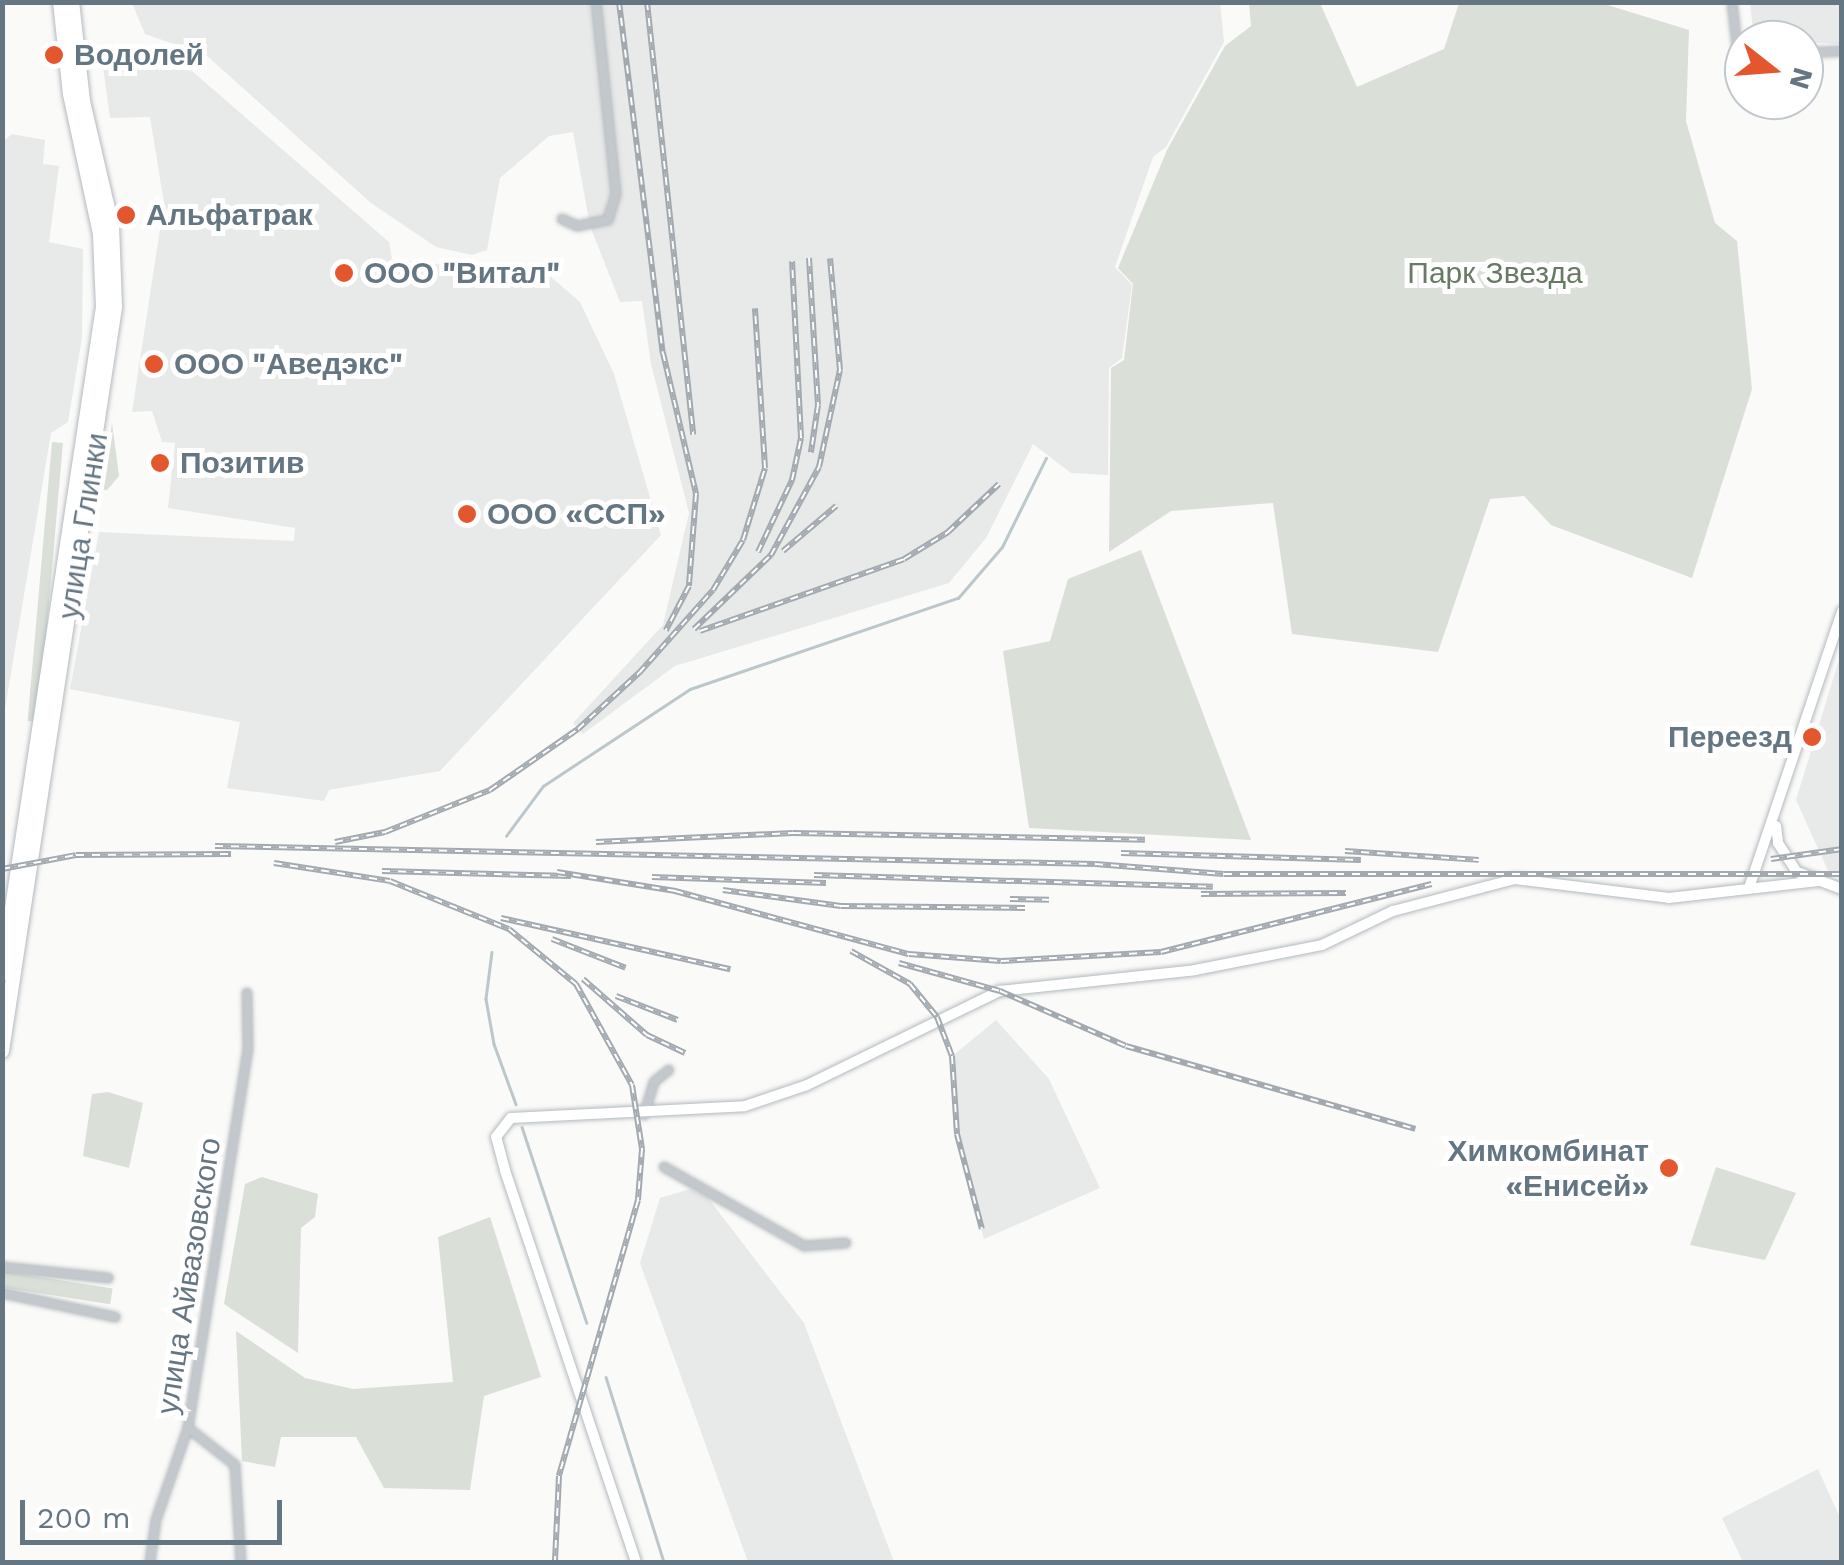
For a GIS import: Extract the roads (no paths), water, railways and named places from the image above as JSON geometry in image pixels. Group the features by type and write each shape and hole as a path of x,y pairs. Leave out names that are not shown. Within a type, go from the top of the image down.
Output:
{"highway":[{"name":"улица Глинки","path":"60,2 104,271 81,494"},
{"name":"улица Глинки","path":"2,1050 30,826 116,277 72,2"},
{"name":"улица Глинки","path":"2,974 18,916"}],"main road":[{"path":"1750,885 1775,820 1842,611"},
{"path":"1775,820 1786,858 1818,881 1842,889"},
{"path":"636,1562 496,1137 511,1118 644,1114 775,1098 1000,991 1195,970 1309,948 1393,911 1515,880 1669,898 1750,885 1818,881"}],"street":[{"path":"562,219 578,226 608,220 616,194 596,2"},
{"name":"улица Айвазовского","path":"150,1562 156,1520 188,1428 248,1049 247,993"},
{"path":"644,1114 654,1082 669,1070"},
{"path":"664,1167 737,1203 772,1232 804,1246 846,1244"},
{"path":"2,1267 108,1278"},
{"path":"2,1293 114,1316"},
{"path":"188,1428 234,1465 241,1562"}],"waterway":[{"path":"506,836 543,786 690,689 958,598 1002,547 1046,458"},
{"path":"492,952 486,999 494,1044 516,1104"},
{"path":"522,1127 587,1323"},
{"path":"606,1377 664,1562"}],"railway":[{"path":"619,2 663,353 696,494 689,586 666,630"},
{"path":"647,2 693,435"},
{"path":"809,258 818,405 811,452"},
{"path":"694,629 771,555 819,467 840,370 830,258"},
{"path":"758,552 792,480 801,438 792,261"},
{"path":"335,842 385,832 490,790 578,729 639,673 713,590 743,540 765,468 755,308"},
{"path":"700,631 904,559 948,532 999,484"},
{"path":"783,551 836,506"},
{"path":"596,842 793,833 1145,840"},
{"path":"215,846 1095,864 1224,874 1842,874"},
{"path":"1771,859 1842,849"},
{"path":"1345,851 1479,860"},
{"path":"1121,853 1361,860"},
{"path":"2,869 76,855 231,854"},
{"path":"274,863 390,881 509,929 576,984 632,1085 642,1149 638,1200 559,1476 555,1562"},
{"path":"382,871 571,876"},
{"path":"557,872 675,891 909,954 1001,961 1161,952 1432,884"},
{"path":"814,875 1213,887"},
{"path":"652,877 826,883"},
{"path":"723,890 841,906 1025,908"},
{"path":"1201,894 1346,893"},
{"path":"1010,899 1049,900"},
{"path":"501,918 730,969"},
{"path":"552,939 626,968"},
{"path":"851,951 910,984 937,1017 952,1056 957,1134 982,1229"},
{"path":"899,963 1000,991 1126,1046 1415,1129"},
{"path":"583,979 647,1035 685,1053"},
{"path":"616,996 678,1020"}],"place":[{"name":"Водолей","path":"54,55"},
{"name":"Альфатрак","path":"126,215"},
{"name":"ООО \"Витал\"","path":"344,273"},
{"name":"ООО \"Аведэкс\"","path":"154,364"},
{"name":"Позитив","path":"160,463"},
{"name":"ООО «ССП»","path":"467,514"},
{"name":"Переезд","path":"1812,737"},
{"name":"Химкомбинат «Енисей»","path":"1669,1168"}],"park label":[{"name":"Парк Звезда","path":"1495,273"}]}
